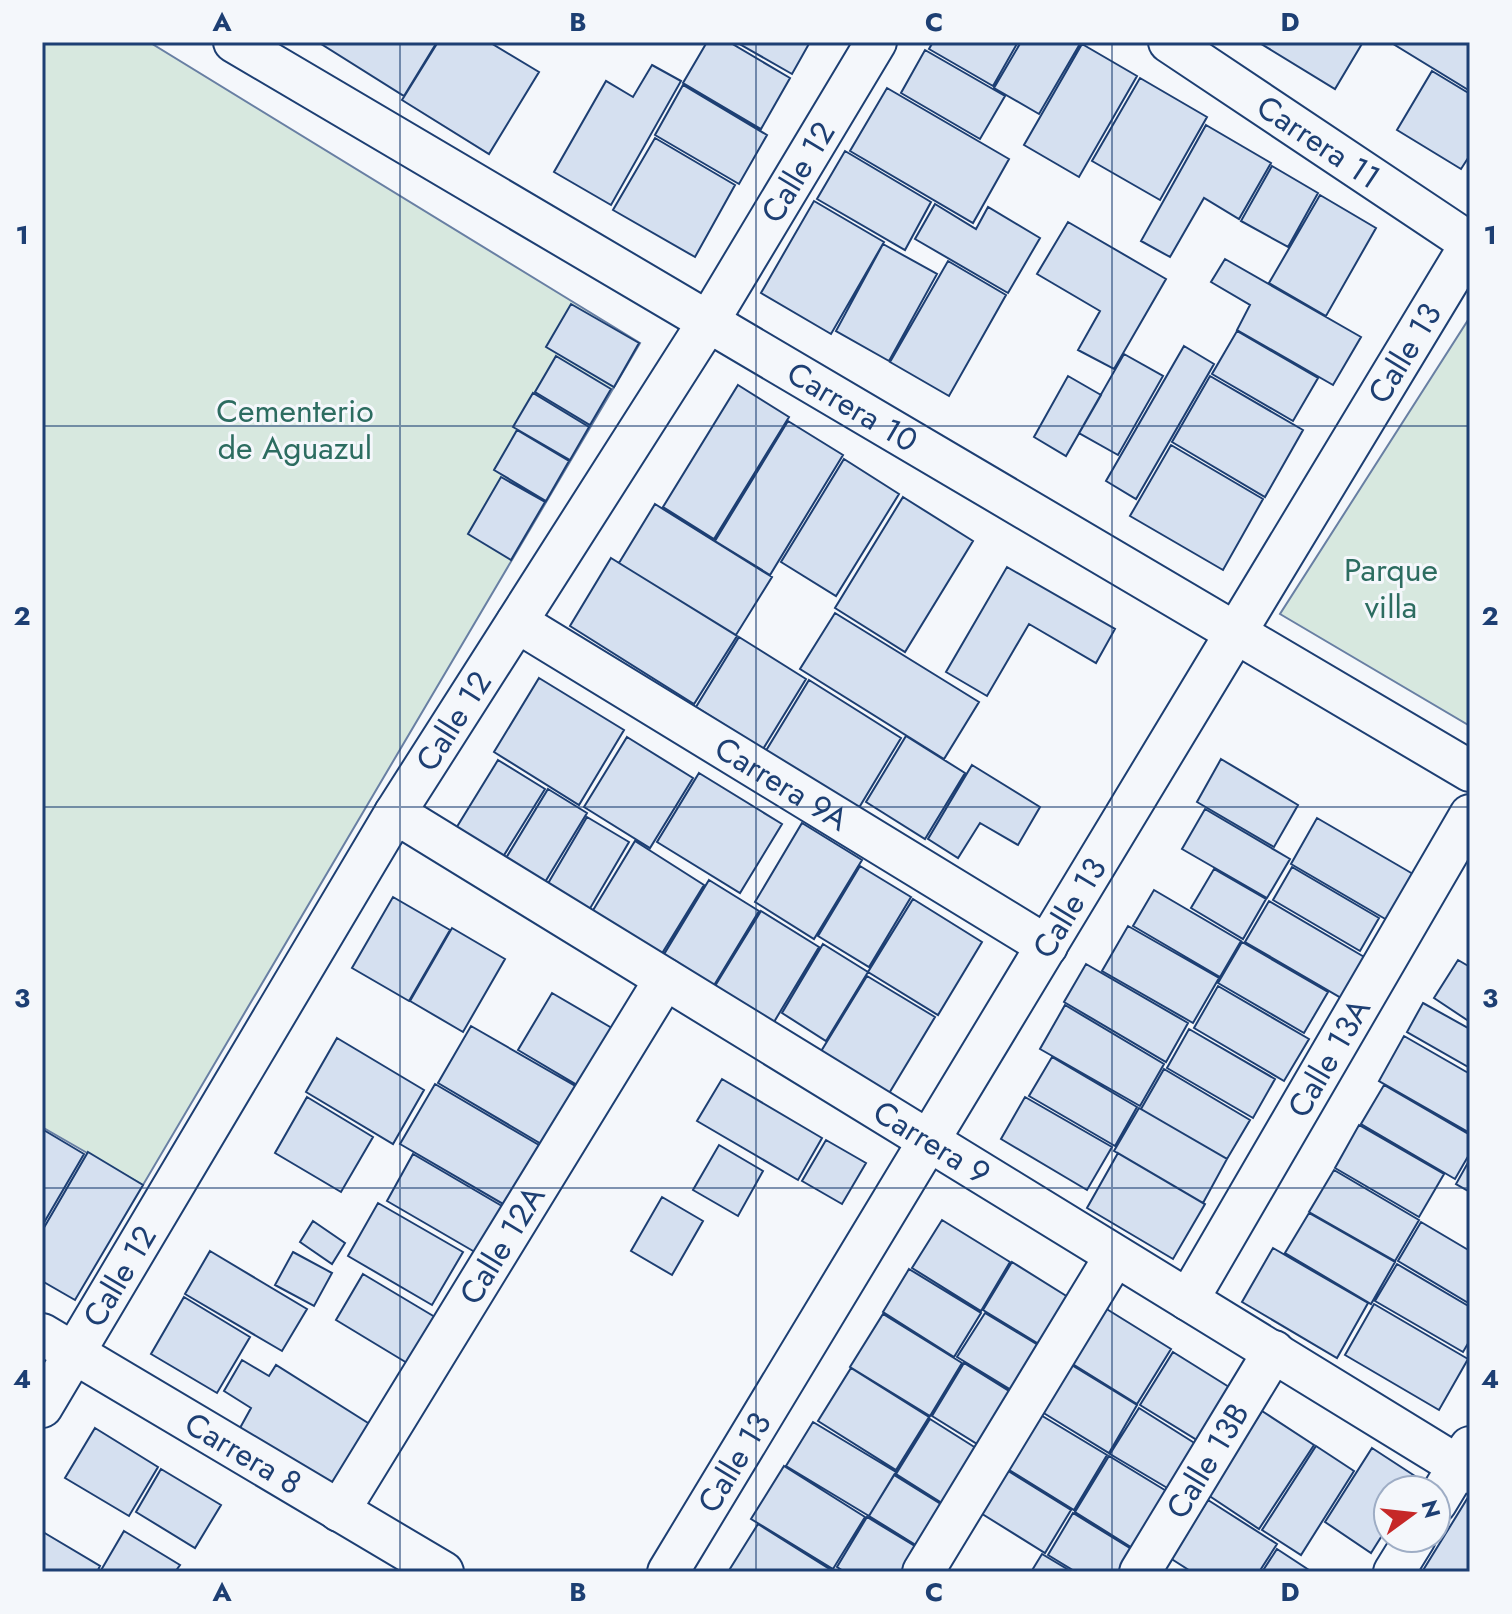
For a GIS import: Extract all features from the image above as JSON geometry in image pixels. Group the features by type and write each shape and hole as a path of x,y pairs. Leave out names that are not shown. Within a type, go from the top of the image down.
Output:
{"street":[{"name":"Carrera 10","path":"234,42 1470,771"},
{"name":"Calle 12","path":"42,1407 58,1343 708,322 876,42"},
{"name":"Carrera 11","path":"1169,42 1470,244"},
{"name":"Calle 13","path":"668,1572 1470,244"},
{"name":"Carrera 9A","path":"517,622 1047,946"},
{"name":"Carrera 9","path":"395,813 1115,1256 1466,1462"},
{"name":"Calle 13A","path":"1188,1300 1470,815"},
{"name":"Calle 12A","path":"339,1511 665,979"},
{"path":"923,1572 1115,1256"},
{"name":"Carrera 8","path":"58,1343 443,1572"},
{"name":"Calle 13B","path":"1140,1572 1274,1351"},
{"path":"1452,1481 1466,1462"},
{"path":"1394,1572 1405,1554"}],"green space":[{"name":"Cementerio de Aguazul","path":"42,42 149,42 640,343 143,1185 42,1127"},
{"name":"Parque villa","path":"1470,317 1470,726 1280,614"}],"building":[{"path":"318,42 437,42 404,96"},
{"path":"438,42 489,42 539,72 489,154 402,100"},
{"path":"707,42 729,42 790,78 761,129 683,83"},
{"path":"736,42 810,42 792,74"},
{"path":"933,42 1018,42 993,86 929,49"},
{"path":"1021,42 1081,42 1039,114 994,88"},
{"path":"1258,42 1363,42 1335,89"},
{"path":"1390,42 1470,42 1470,91"},
{"path":"1082,44 1137,76 1079,177 1024,145"},
{"path":"925,50 1005,96 980,139 901,93"},
{"path":"652,65 681,81 611,205 554,172 606,81 633,97"},
{"path":"1432,71 1470,94 1470,155 1461,169 1397,130"},
{"path":"1140,78 1207,117 1160,200 1092,161"},
{"path":"683,85 767,135 739,184 655,135"},
{"path":"887,88 1009,159 973,223 850,151"},
{"path":"1206,125 1271,163 1239,219 1204,198 1170,257 1141,241"},
{"path":"655,138 735,185 695,257 613,210"},
{"path":"845,151 931,202 905,250 817,199"},
{"path":"1272,166 1318,193 1288,247 1241,221"},
{"path":"1320,195 1376,228 1326,316 1269,283"},
{"path":"814,201 884,242 831,334 761,293"},
{"path":"935,204 976,229 988,207 1040,238 1008,293 915,239"},
{"path":"1068,222 1166,279 1114,369 1078,350 1100,311 1037,274"},
{"path":"883,244 937,274 889,361 836,331"},
{"path":"1225,259 1361,337 1333,385 1237,330 1250,305 1211,282"},
{"path":"948,261 1006,295 949,396 890,362"},
{"path":"571,304 639,343 614,387 546,347"},
{"path":"1237,331 1318,378 1293,421 1212,374"},
{"path":"1184,346 1214,364 1136,499 1106,481"},
{"path":"1124,354 1163,376 1118,455 1079,433"},
{"path":"556,356 611,389 590,425 535,392"},
{"path":"1068,376 1101,395 1066,456 1034,437"},
{"path":"1210,376 1303,430 1265,497 1172,442"},
{"path":"738,385 789,417 714,539 663,507"},
{"path":"533,393 589,427 570,460 513,427"},
{"path":"788,421 843,455 770,575 715,541"},
{"path":"517,430 569,461 546,501 494,470"},
{"path":"1171,445 1263,499 1223,570 1130,516"},
{"path":"844,459 899,494 836,596 781,562"},
{"path":"501,477 545,502 511,560 468,534"},
{"path":"903,497 973,541 905,652 835,608"},
{"path":"655,504 772,577 736,635 619,563"},
{"path":"611,558 737,636 694,704 570,626"},
{"path":"1007,567 1115,629 1096,663 1029,624 987,696 946,672"},
{"path":"835,613 979,702 944,759 800,669"},
{"path":"739,637 806,679 763,749 696,707"},
{"path":"539,678 624,730 579,805 494,752"},
{"path":"809,680 901,738 857,811 764,754"},
{"path":"906,736 965,773 925,839 866,802"},
{"path":"627,737 693,778 650,848 584,807"},
{"path":"1221,759 1298,805 1274,847 1197,802"},
{"path":"498,760 545,789 501,860 455,830"},
{"path":"972,765 1040,807 1018,845 980,823 958,858 928,839"},
{"path":"699,773 782,824 740,893 657,842"},
{"path":"548,789 587,813 542,887 503,863"},
{"path":"1205,809 1290,859 1267,898 1182,849"},
{"path":"587,817 629,842 585,917 543,892"},
{"path":"1317,818 1413,874 1387,920 1291,864"},
{"path":"802,823 862,860 814,939 755,902"},
{"path":"635,841 704,885 661,955 592,912"},
{"path":"860,866 911,897 869,967 818,936"},
{"path":"1292,867 1379,918 1360,951 1273,900"},
{"path":"1214,869 1266,899 1243,939 1191,908"},
{"path":"709,880 759,911 713,987 663,956"},
{"path":"1154,890 1241,941 1220,977 1133,926"},
{"path":"393,897 450,930 409,1001 352,968"},
{"path":"913,899 982,942 938,1015 868,972"},
{"path":"1269,901 1366,958 1343,999 1245,942"},
{"path":"761,911 819,947 774,1022 715,986"},
{"path":"1128,926 1219,978 1193,1023 1102,971"},
{"path":"452,928 505,959 463,1032 410,1001"},
{"path":"1242,942 1328,992 1304,1033 1218,983"},
{"path":"823,944 868,972 826,1041 782,1013"},
{"path":"1458,960 1470,967 1470,1022 1434,998"},
{"path":"1086,964 1188,1023 1166,1062 1064,1002"},
{"path":"867,976 935,1017 888,1095 820,1053"},
{"path":"1218,986 1309,1039 1284,1081 1194,1028"},
{"path":"552,993 617,1031 584,1089 518,1050"},
{"path":"1423,1003 1470,1029 1470,1068 1407,1032"},
{"path":"1065,1005 1164,1064 1140,1106 1040,1049"},
{"path":"471,1026 577,1087 543,1145 438,1083"},
{"path":"1189,1029 1275,1079 1253,1118 1167,1068"},
{"path":"1404,1036 1470,1074 1470,1133 1379,1081"},
{"path":"337,1038 424,1090 393,1144 306,1092"},
{"path":"1052,1057 1137,1107 1115,1146 1029,1096"},
{"path":"1164,1069 1250,1120 1227,1159 1141,1109"},
{"path":"722,1079 822,1138 798,1180 697,1121"},
{"path":"435,1084 544,1148 510,1208 400,1144"},
{"path":"1384,1085 1470,1135 1470,1153 1455,1179 1361,1124"},
{"path":"307,1097 373,1137 341,1192 275,1153"},
{"path":"1025,1097 1112,1147 1087,1190 1001,1139"},
{"path":"1139,1108 1227,1159 1203,1203 1114,1151"},
{"path":"1359,1125 1444,1174 1419,1217 1335,1168"},
{"path":"42,1129 84,1154 42,1226"},
{"path":"826,1140 866,1163 842,1204 802,1181"},
{"path":"719,1145 763,1171 738,1216 693,1190"},
{"path":"88,1152 143,1185 75,1300 42,1281 42,1231"},
{"path":"1118,1153 1205,1204 1173,1259 1087,1208"},
{"path":"413,1154 507,1209 480,1255 387,1201"},
{"path":"1470,1159 1470,1192 1456,1184"},
{"path":"1334,1170 1419,1220 1395,1261 1309,1212"},
{"path":"662,1197 703,1221 672,1275 631,1251"},
{"path":"378,1203 463,1252 432,1305 348,1256"},
{"path":"1309,1213 1395,1262 1371,1304 1285,1253"},
{"path":"942,1220 1010,1262 981,1311 912,1268"},
{"path":"313,1221 345,1243 332,1264 300,1242"},
{"path":"1421,1222 1470,1251 1470,1304 1398,1261"},
{"path":"1273,1248 1368,1303 1337,1358 1242,1302"},
{"path":"210,1251 307,1309 282,1351 185,1294"},
{"path":"293,1252 332,1273 314,1306 275,1285"},
{"path":"1012,1262 1076,1302 1047,1349 983,1310"},
{"path":"1397,1264 1470,1307 1470,1340 1463,1352 1375,1301"},
{"path":"909,1269 981,1313 954,1357 883,1312"},
{"path":"363,1274 445,1323 417,1369 336,1320"},
{"path":"184,1297 250,1337 217,1393 151,1354"},
{"path":"1374,1304 1468,1359 1439,1410 1345,1355"},
{"path":"1105,1308 1171,1349 1137,1404 1071,1363"},
{"path":"985,1313 1048,1351 1021,1396 957,1357"},
{"path":"883,1314 962,1363 930,1416 850,1367"},
{"path":"1173,1352 1229,1387 1197,1440 1140,1405"},
{"path":"242,1360 269,1376 276,1365 376,1428 338,1490 240,1428 251,1408 224,1391"},
{"path":"964,1363 1022,1399 990,1452 932,1416"},
{"path":"1070,1364 1137,1405 1109,1453 1042,1412"},
{"path":"851,1368 929,1417 896,1470 818,1421"},
{"path":"1139,1408 1196,1444 1169,1489 1110,1454"},
{"path":"1262,1411 1314,1445 1259,1529 1208,1495"},
{"path":"1039,1414 1107,1455 1074,1510 1006,1468"},
{"path":"930,1419 987,1455 953,1510 896,1474"},
{"path":"813,1422 896,1472 869,1516 786,1466"},
{"path":"95,1428 158,1467 129,1516 65,1478"},
{"path":"1316,1446 1354,1471 1301,1555 1262,1530"},
{"path":"1372,1448 1412,1474 1372,1474 1371,1553 1325,1522"},
{"path":"1109,1456 1168,1492 1134,1549 1075,1512"},
{"path":"784,1466 865,1517 833,1569 751,1519"},
{"path":"161,1469 221,1505 195,1548 136,1512"},
{"path":"1005,1469 1071,1510 1045,1553 979,1512"},
{"path":"894,1475 952,1511 927,1552 869,1516"},
{"path":"1467,1499 1470,1501 1470,1572 1422,1572 1433,1554 1452,1554 1452,1523"},
{"path":"1208,1500 1277,1544 1259,1572 1192,1572 1170,1558"},
{"path":"1073,1513 1133,1550 1120,1572 1076,1572 1048,1555"},
{"path":"867,1517 928,1554 917,1572 845,1572 837,1567"},
{"path":"758,1524 831,1570 830,1572 728,1572"},
{"path":"124,1531 180,1565 175,1572 100,1572"},
{"path":"43,1532 100,1566 97,1572 42,1572"},
{"path":"1277,1549 1312,1572 1262,1572"},
{"path":"1042,1554 1072,1572 1031,1572"}]}
